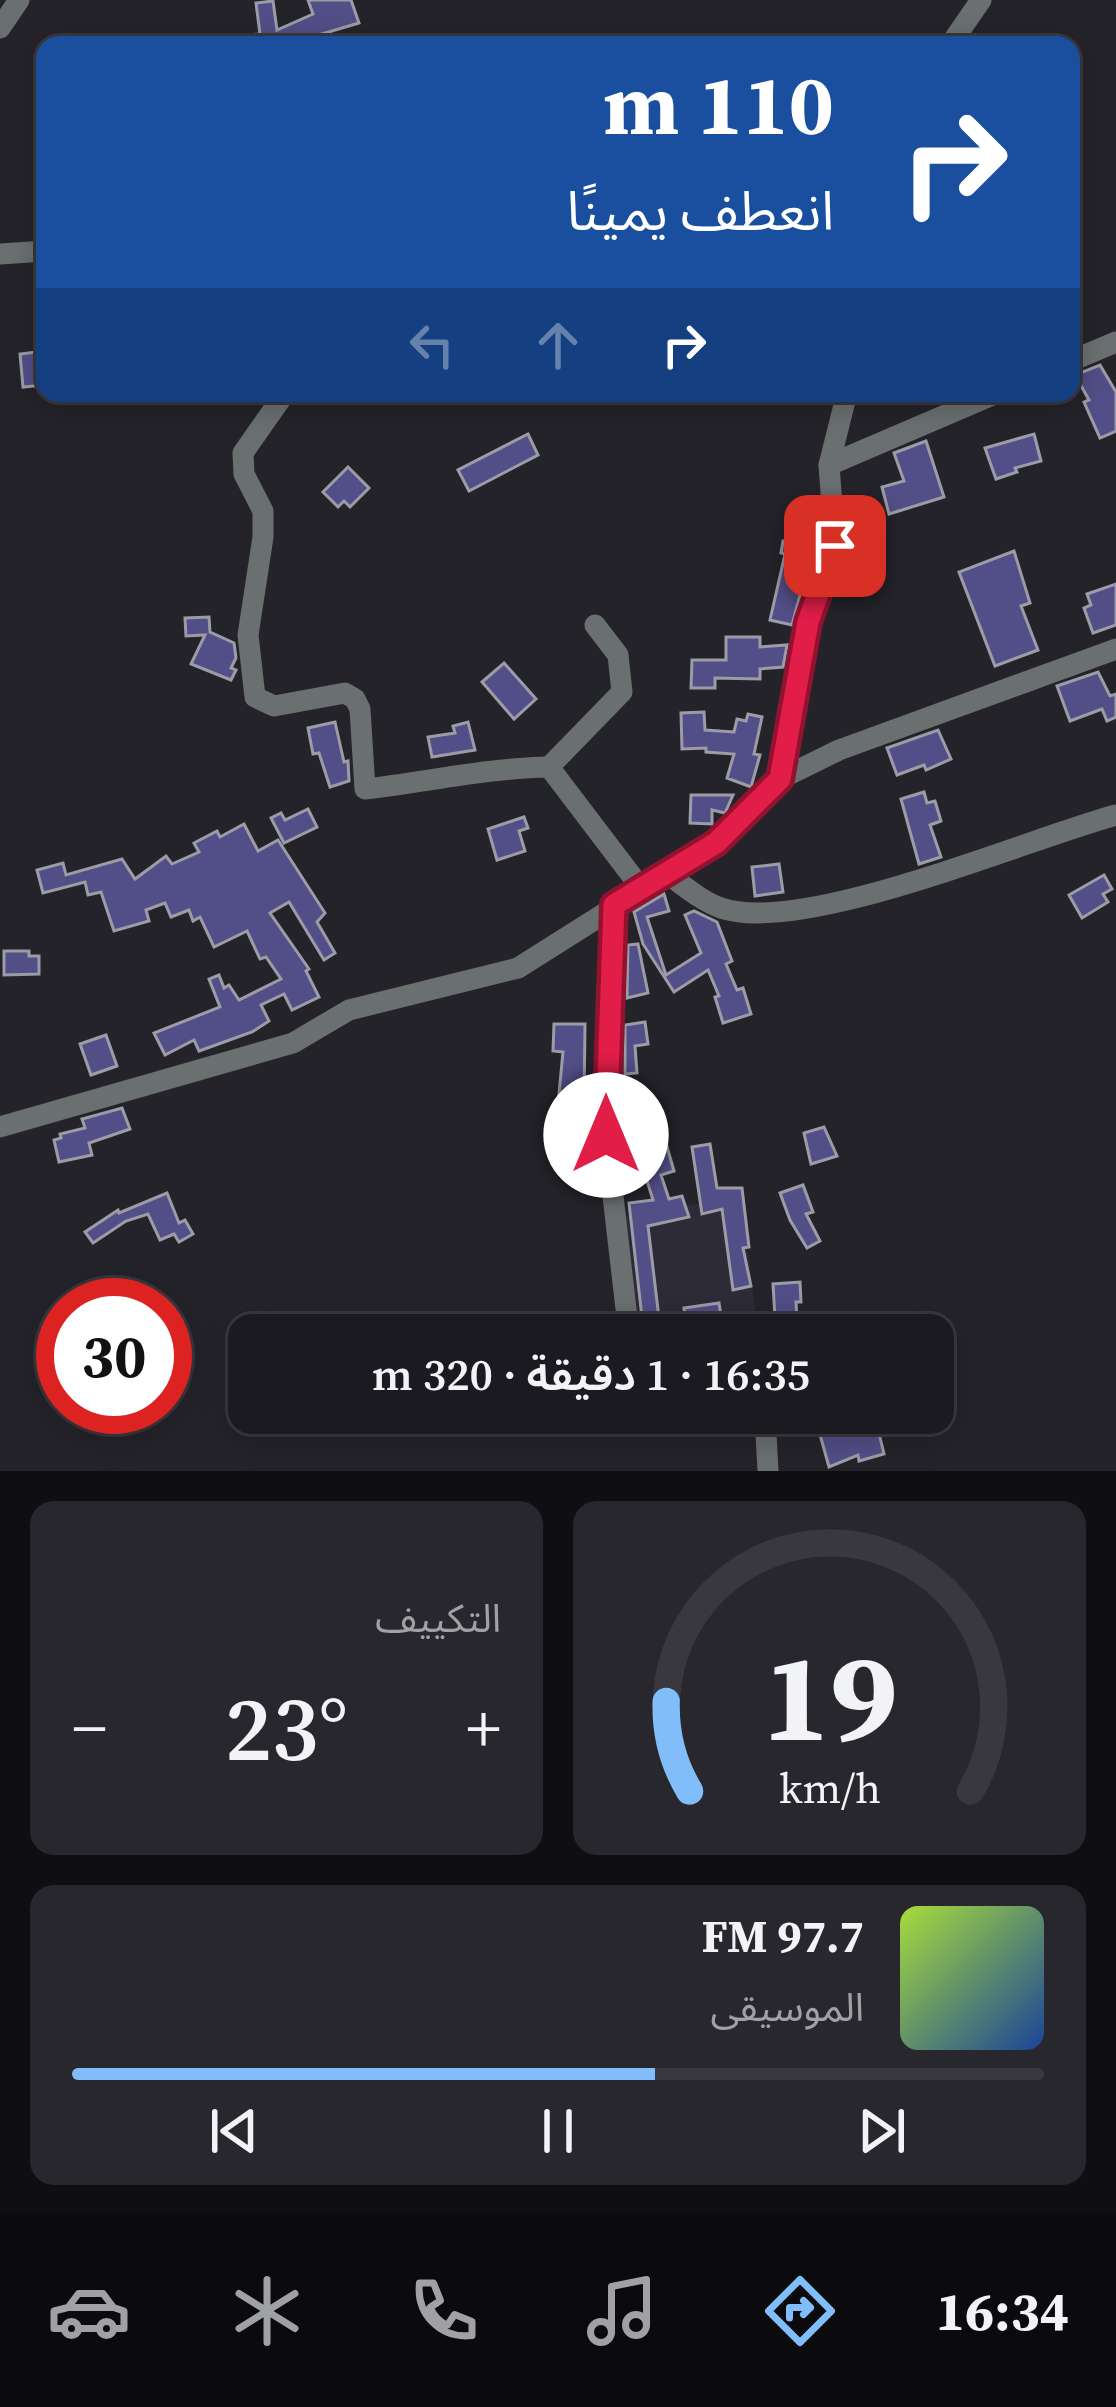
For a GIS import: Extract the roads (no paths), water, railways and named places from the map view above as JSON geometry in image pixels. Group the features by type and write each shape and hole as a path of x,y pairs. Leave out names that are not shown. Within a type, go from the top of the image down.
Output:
{"street":[{"path":"0,28 19,0"},
{"path":"956,36 980,0"},
{"path":"0,254 36,252"},
{"path":"1080,357 1116,342"},
{"path":"279,402 243,453 244,474 263,511 248,635 255,697 274,706 345,693 355,699 361,710 365,789 504,766 549,767 622,692 618,655 595,625"},
{"path":"780,779 808,622 835,546 830,465 845,402"},
{"path":"830,465 976,402"},
{"path":"0,1127 292,1043 349,1010 518,968 716,843 780,779 839,750 1116,649"},
{"path":"549,767 641,888"},
{"path":"666,873 720,908 770,914 868,894 1116,815"},
{"path":"614,905 606,1135 627,1314"},
{"path":"766,1434 768,1471"}]}
